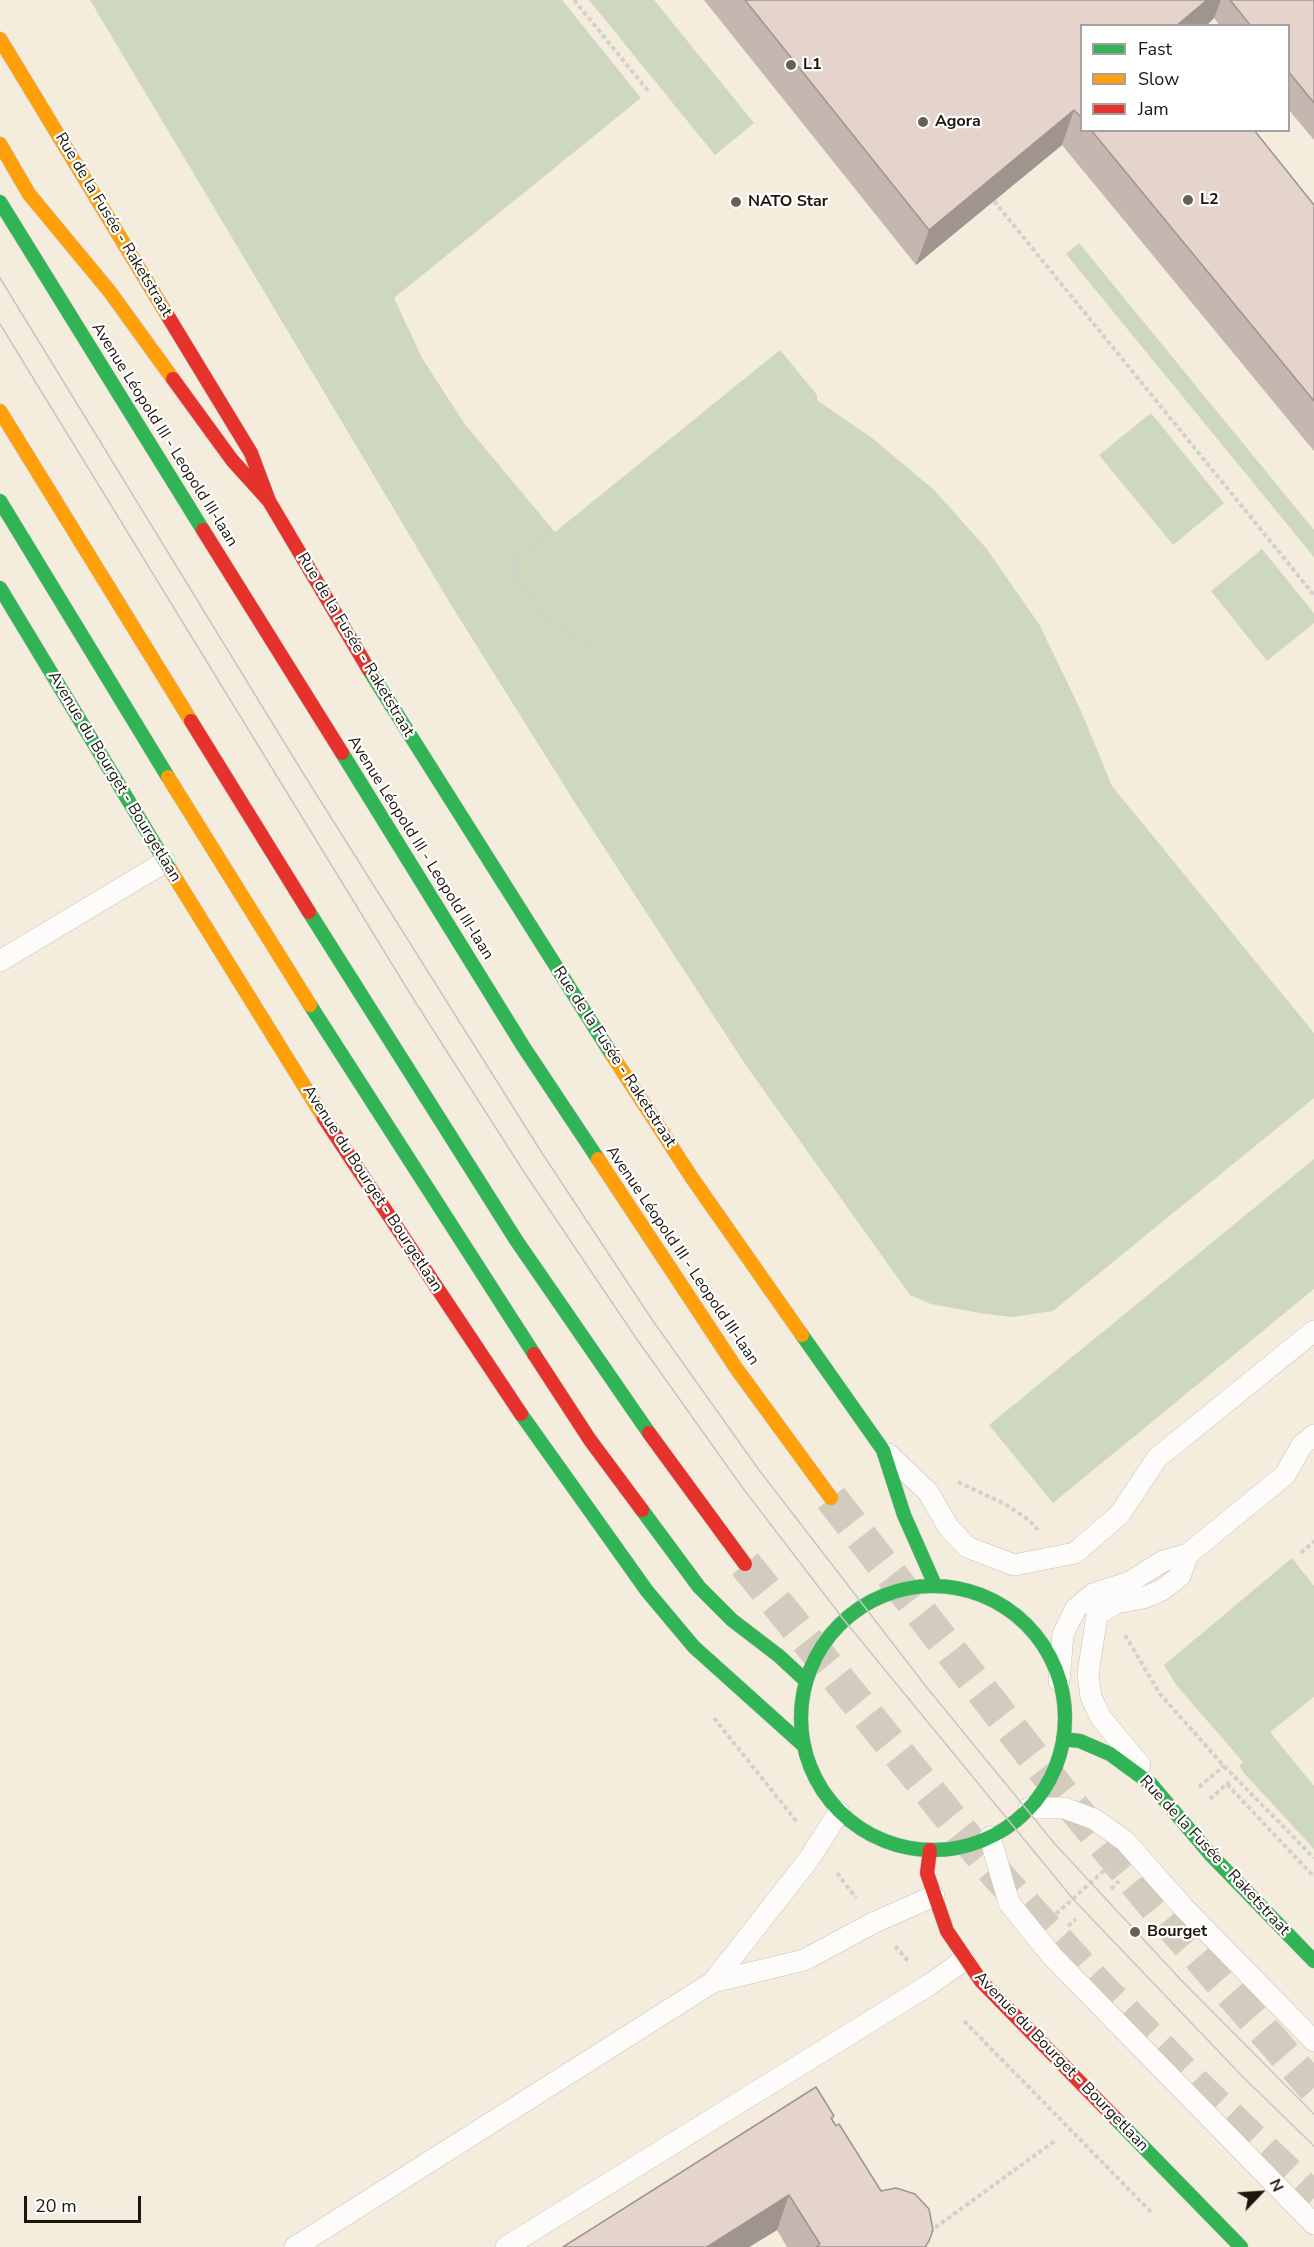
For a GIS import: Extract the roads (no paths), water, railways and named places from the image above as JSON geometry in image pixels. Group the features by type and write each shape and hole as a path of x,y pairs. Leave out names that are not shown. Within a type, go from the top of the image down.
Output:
{"main road":[{"name":"Rue de la Fusée - Raketstraat","path":"0,39 251,453 269,501 367,667 552,962 692,1178 883,1450 904,1515 935,1586"},
{"path":"0,144 29,194 110,292 232,460 269,501"},
{"name":"Avenue Léopold III - Leopold III-laan","path":"0,202 529,1056 736,1368 831,1498"},
{"path":"0,411 375,1019 516,1240 688,1489 745,1564"},
{"path":"0,501 132,719 394,1139 590,1440 699,1587 732,1620 779,1656 806,1681"},
{"name":"Avenue du Bourget - Bourgetlaan","path":"0,588 165,862 351,1161 547,1452 634,1572 693,1647 803,1745"},
{"path":"935,1586 969,1591 1000,1604 1026,1624 1046,1651 1059,1681 1064,1708 1063,1739 1059,1761 1029,1808 1012,1824 990,1837 961,1847 930,1850 897,1845 876,1837 839,1812 816,1781 803,1745 800,1713 806,1681 820,1650 841,1623 863,1606 901,1589 935,1586"},
{"name":"Rue de la Fusée - Raketstraat","path":"1063,1739 1080,1741 1110,1754 1151,1784 1210,1854 1314,1961"},
{"name":"Avenue du Bourget - Bourgetlaan","path":"930,1850 927,1873 934,1896 947,1930 964,1960 992,1995 1241,2247"}],"lane":[{"path":"0,962 165,862"},
{"path":"883,1450 928,1492 949,1528 967,1547 1014,1565 1038,1563 1075,1553 1120,1514 1157,1458 1314,1331"},
{"path":"1059,1681 1063,1634 1076,1608 1093,1594 1130,1582 1163,1561 1188,1554 1285,1475 1302,1445 1314,1435"},
{"path":"1151,1784 1130,1751 1101,1718 1091,1697 1088,1674 1091,1647 1097,1615 1105,1608 1162,1590 1180,1575 1188,1554"},
{"path":"1029,1808 1064,1809 1094,1819 1130,1848 1184,1908 1314,2041"},
{"path":"713,1982 809,1858 839,1812"},
{"path":"990,1837 1010,1903 1034,1934 1075,1980 1314,2224"},
{"path":"295,2247 713,1982 804,1960 875,1922 934,1896"},
{"path":"506,2247 929,1985 964,1960"}],"tunnel":[{"path":"831,1498 1061,1792 1156,1908 1314,2088"},
{"path":"745,1564 992,1869 1098,1985 1199,2088 1314,2198"}],"tram line":[{"path":"0,278 303,773 542,1153 653,1321 759,1470 928,1689 1055,1844 1181,1980 1314,2114"},
{"path":"0,324 414,1000 524,1172 636,1338 742,1487 844,1620 1073,1899 1243,2077 1314,2146"}],"place":[{"name":"L1","path":"791,65"},
{"name":"Agora","path":"923,122"},
{"name":"L2","path":"1188,200"},
{"name":"NATO Star","path":"736,202"},
{"name":"Bourget","path":"1135,1932"}]}
